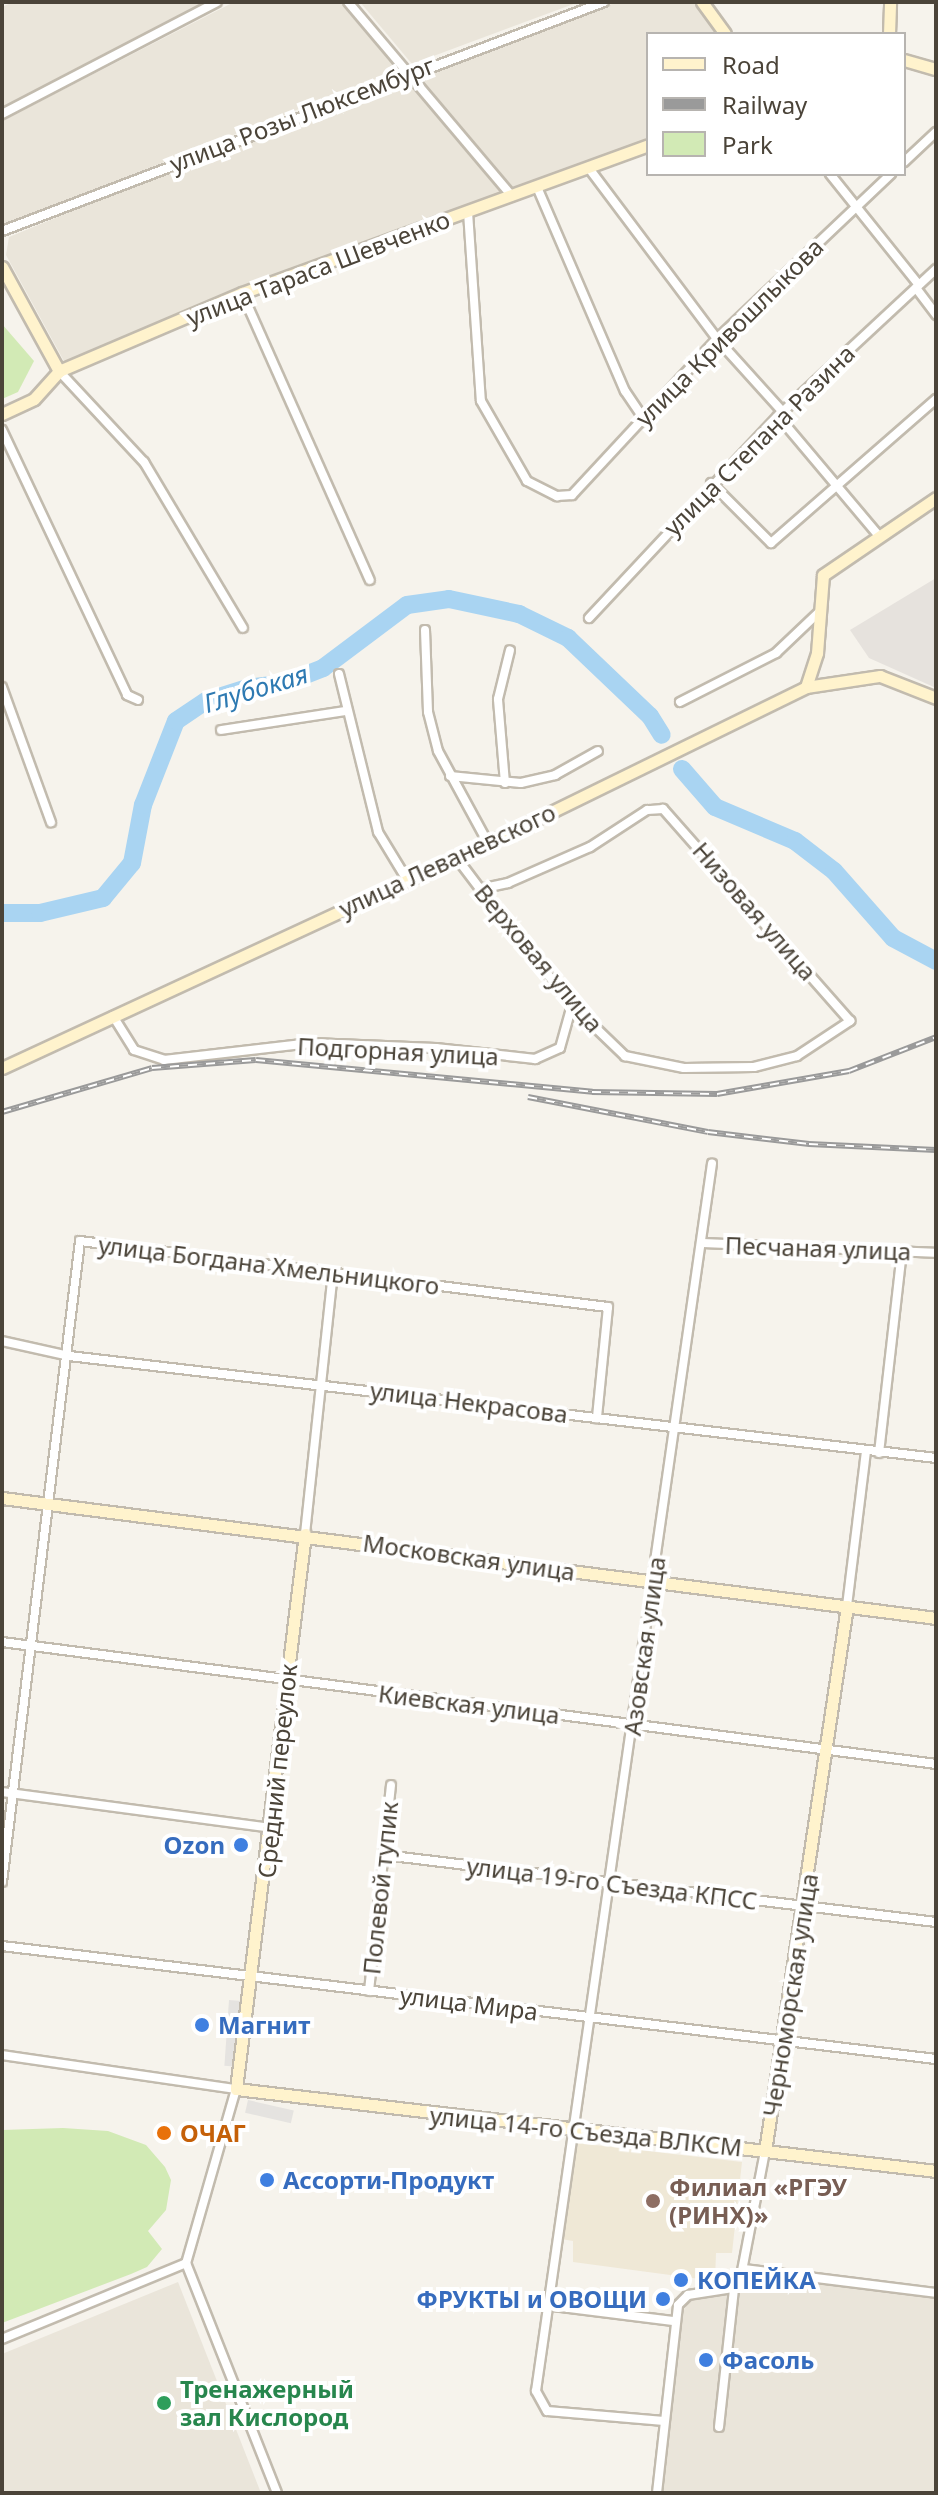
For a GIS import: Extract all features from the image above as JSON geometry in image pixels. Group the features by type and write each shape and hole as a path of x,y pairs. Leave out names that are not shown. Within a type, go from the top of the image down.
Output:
{"street":[{"path":"2,114 217,2"},
{"path":"348,2 512,196"},
{"name":"улица Розы Люксембург","path":"2,231 409,72 604,2"},
{"path":"702,2 724,32"},
{"path":"889,32 890,2"},
{"path":"906,61 936,69"},
{"path":"906,160 936,132"},
{"name":"улица Тараса Шевченко","path":"2,414 34,399 59,371 242,293 646,146"},
{"path":"588,167 717,339 879,536"},
{"path":"832,176 936,315"},
{"name":"улица Кривошлыкова","path":"468,212 481,401 527,481 557,496 572,495 642,416 717,339 889,176"},
{"path":"537,187 625,391 642,416"},
{"path":"2,267 59,371 144,462 243,628"},
{"name":"улица Степана Разина","path":"589,618 711,483 936,269"},
{"path":"242,293 370,580"},
{"path":"711,483 771,543 936,399"},
{"path":"2,430 127,695 138,700"},
{"path":"806,687 817,653 823,575 936,498"},
{"path":"680,702 776,653 819,612"},
{"path":"425,630 428,712 450,776 488,843"},
{"path":"505,783 498,699 510,650"},
{"path":"339,674 345,711 378,832 406,878"},
{"name":"улица Леваневского","path":"2,1068 406,878 488,843 806,687 864,676 898,680 936,698"},
{"path":"2,687 51,822"},
{"path":"221,730 345,711"},
{"name":"улица Леваневского","path":"450,776 505,783 555,775 598,751"},
{"name":"улица Леваневского","path":"480,889 495,888 590,847 654,808"},
{"name":"Низовая улица","path":"625,1056 684,1068 754,1067 797,1056 850,1021 670,814 654,808"},
{"name":"Верховая улица","path":"456,857 572,1005 625,1056"},
{"name":"Подгорная улица","path":"113,1016 128,1043 151,1058 311,1043 436,1048 535,1059 560,1048 572,1005"},
{"name":"Азовская улица","path":"664,2421 540,2407 536,2391 545,2305 575,2127 712,1164"},
{"name":"улица Богдана Хмельницкого","path":"2,1882 69,1356 80,1241 608,1307 597,1418"},
{"name":"Песчаная улица","path":"701,1243 936,1253"},
{"path":"879,1453 902,1251"},
{"name":"Средний переулок","path":"186,2263 236,2089 272,1829 333,1273"},
{"name":"улица Некрасова","path":"2,1341 69,1356 321,1383 936,1458"},
{"name":"Черноморская улица","path":"734,2288 744,2269 783,2041 847,1606 866,1451"},
{"name":"Московская улица","path":"2,1498 305,1534 654,1583 936,1618"},
{"name":"Киевская улица","path":"2,1642 936,1764"},
{"name":"Полевой тупик","path":"369,1991 391,1785"},
{"path":"2,1792 272,1829"},
{"name":"улица 19-го Съезда КПСС","path":"384,1855 936,1922"},
{"name":"улица Мира","path":"2,1946 936,2059"},
{"path":"2,2055 236,2089"},
{"name":"улица 14-го Съезда ВЛКСМ","path":"236,2089 936,2171"},
{"path":"2,2339 186,2263 277,2493"},
{"path":"744,2269 936,2293"},
{"path":"657,2493 673,2321 678,2305 688,2295 734,2288 719,2427"},
{"path":"545,2305 673,2321"}],"shaded area":[{"path":"13,2 211,2 2,110 2,7"},
{"path":"234,2 339,2 398,70 2,226 2,121"},
{"path":"360,2 579,2 412,64"},
{"path":"617,2 696,2 719,32 646,32 646,144 512,193 418,78"},
{"path":"408,73 511,195 65,363 6,255 9,237"},
{"path":"936,578 936,688 869,658 850,630"},
{"path":"229,2000 242,2001 237,2067 224,2066"},
{"path":"248,2100 294,2111 291,2123 245,2113"},
{"name":"Филиал «РГЭУ (РИНХ)»","path":"578,2143 742,2162 732,2253 716,2253 715,2281 573,2262 573,2241 561,2239"},
{"path":"751,2273 936,2298 936,2493 661,2493 679,2318 690,2300 737,2290"},
{"path":"178,2282 261,2493 2,2493 2,2354"}],"green space":[{"path":"2,324 34,361 18,392 2,399"},
{"path":"63,2128 108,2131 146,2145 165,2167 171,2180 166,2210 148,2231 162,2249 147,2267 2,2323 2,2130"}],"waterway":[{"name":"Глубокая","path":"2,913 40,913 103,898 132,863 143,805 176,721 206,701 247,688 282,684 323,668 407,605 449,599 519,614 568,638 650,716 662,735"},
{"name":"Глубокая","path":"682,769 715,807 795,841 834,871 893,938 936,961"}],"railway":[{"path":"2,1112 152,1068 256,1060 592,1092 717,1094 849,1071 936,1037"},
{"path":"528,1097 708,1132 809,1144 936,1150"}],"place":[{"name":"Ozon","path":"241,1845"},
{"name":"Магнит","path":"202,2025"},
{"name":"ОЧАГ","path":"164,2133"},
{"name":"Ассорти-Продукт","path":"267,2180"},
{"name":"Филиал «РГЭУ (РИНХ)»","path":"653,2201"},
{"name":"КОПЕЙКА","path":"681,2280"},
{"name":"ФРУКТЫ и ОВОЩИ","path":"663,2299"},
{"name":"Фасоль","path":"706,2360"},
{"name":"Тренажерный зал Кислород","path":"164,2403"}]}
